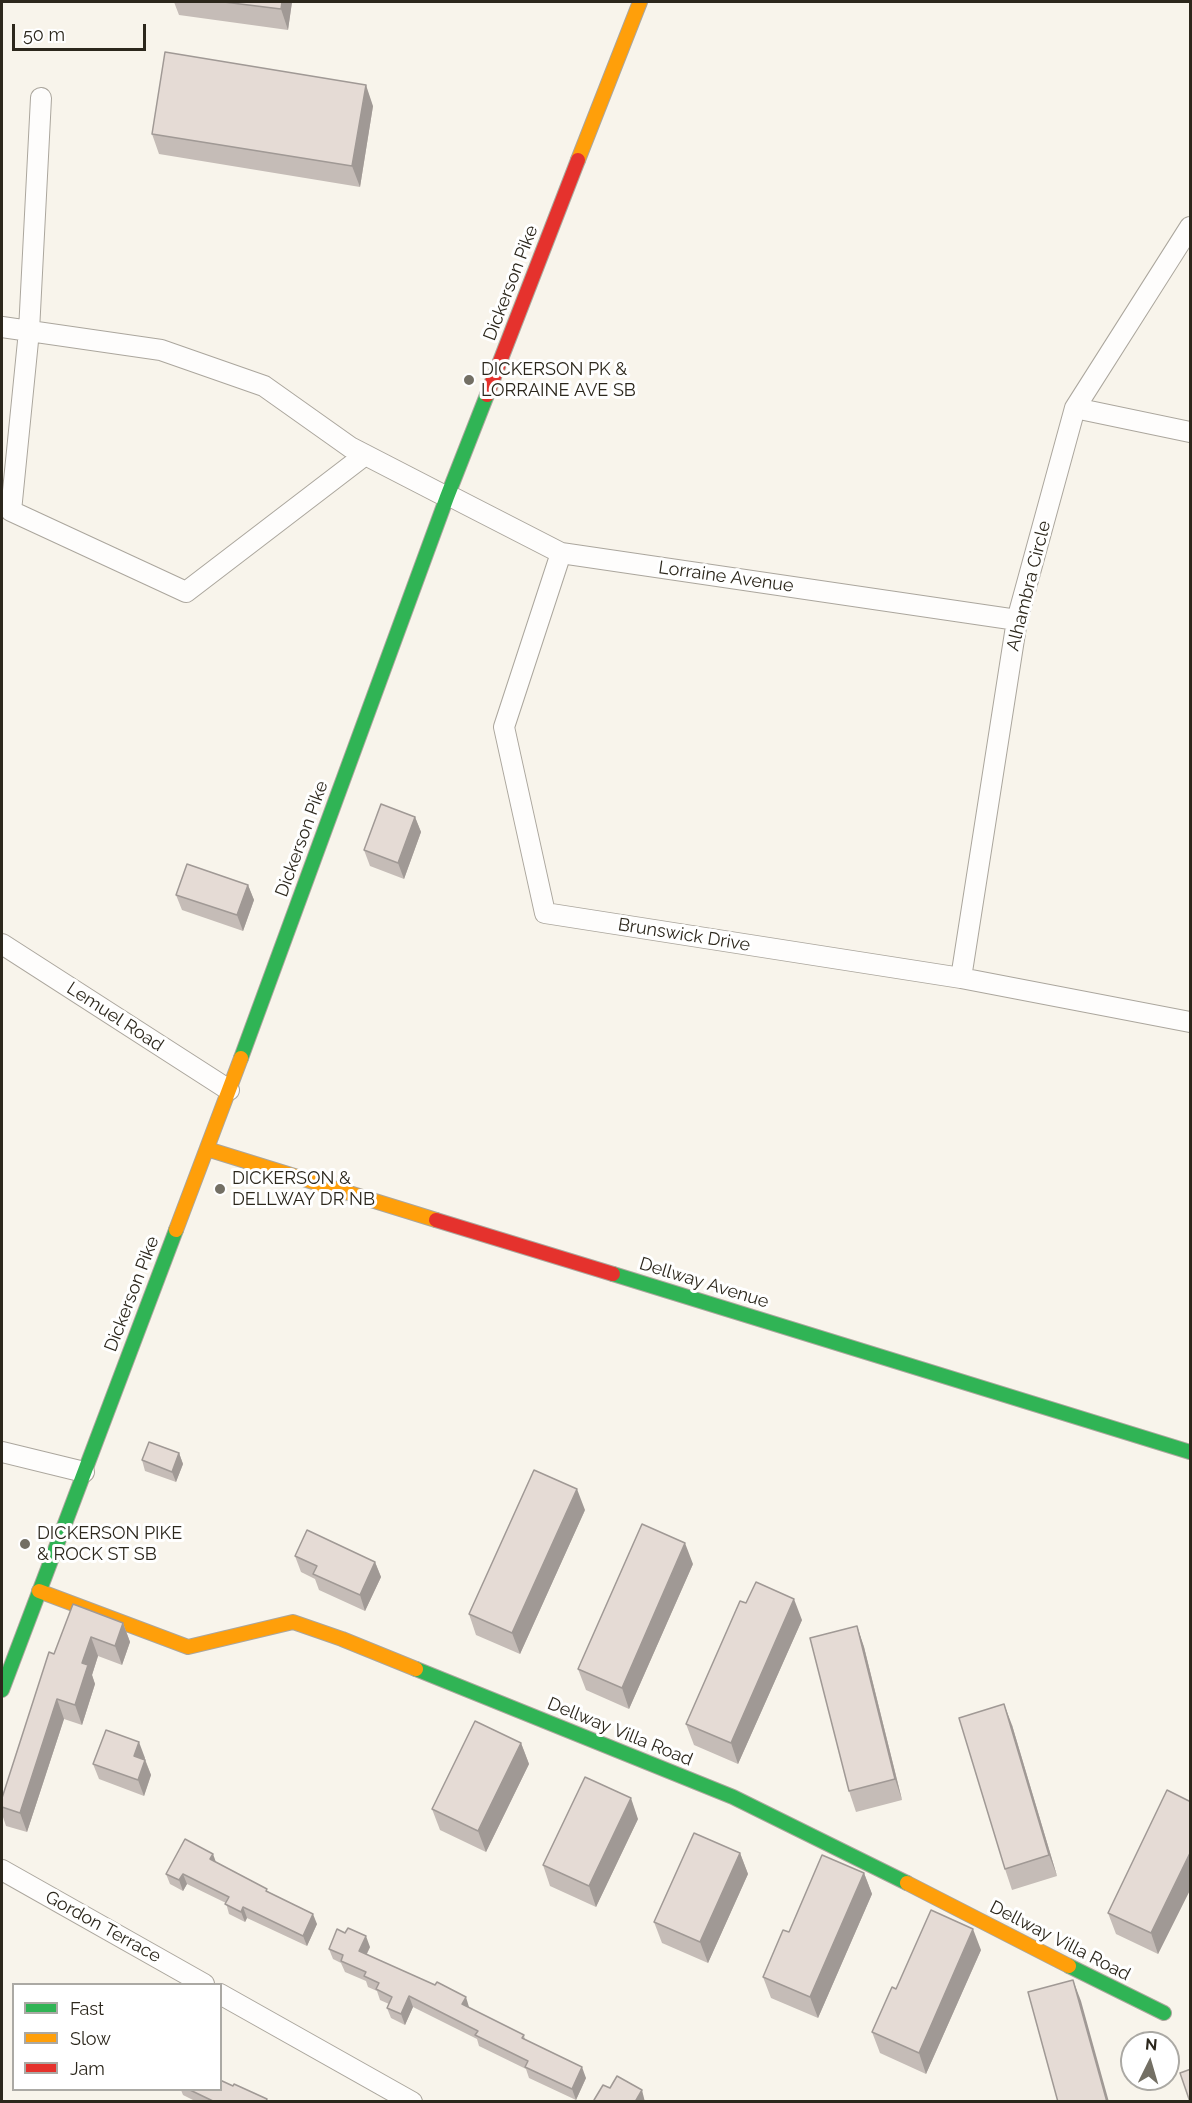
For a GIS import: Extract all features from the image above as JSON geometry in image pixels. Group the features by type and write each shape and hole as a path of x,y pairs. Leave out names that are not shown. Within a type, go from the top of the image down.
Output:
{"street":[{"name":"Dickerson Pike","path":"2,1690 207,1149 448,496 640,2"},
{"path":"41,98 29,331 12,511 186,592 365,455"},
{"name":"Alhambra Circle","path":"961,978 1017,620 1075,408 1191,227"},
{"name":"Lorraine Avenue","path":"2,327 162,350 264,386 350,447 561,553 1017,620"},
{"path":"1075,408 1191,432"},
{"name":"Brunswick Drive","path":"561,553 504,727 545,913 961,978 1191,1022"},
{"name":"Lemuel Road","path":"2,944 228,1090"},
{"name":"Dellway Avenue","path":"207,1149 1191,1452"},
{"path":"2,1452 84,1472"},
{"name":"Dellway Villa Road","path":"39,1591 188,1647 293,1622 342,1639 733,1797 1164,2013"},
{"name":"Gordon Terrace","path":"2,1870 202,1983"},
{"path":"222,1995 412,2102"}],"building":[{"path":"224,2 282,2 281,9"},
{"path":"165,52 366,85 352,166 152,134"},
{"path":"381,804 415,817 398,863 364,850"},
{"path":"187,864 248,885 237,915 176,895"},
{"path":"149,1442 179,1453 172,1472 142,1460"},
{"path":"534,1470 577,1489 512,1633 469,1614"},
{"path":"642,1524 685,1543 622,1688 578,1669"},
{"path":"307,1530 375,1562 360,1595 313,1574 317,1566 295,1556"},
{"path":"756,1582 794,1599 731,1743 686,1724 740,1601 746,1603"},
{"path":"73,1604 123,1623 115,1646 91,1637 82,1663 88,1665 75,1705 57,1699 20,1813 2,1807 2,1798 49,1652 54,1654"},
{"path":"857,1626 895,1779 849,1791 810,1638"},
{"path":"1004,1704 1049,1855 1005,1869 959,1718"},
{"path":"475,1721 521,1743 478,1831 432,1809"},
{"path":"106,1730 139,1742 134,1756 145,1760 138,1780 93,1764"},
{"path":"585,1777 631,1798 589,1886 543,1865"},
{"path":"1167,1790 1191,1802 1191,1851 1151,1933 1108,1913"},
{"path":"694,1833 740,1853 700,1942 654,1922"},
{"path":"185,1839 213,1854 210,1859 267,1889 266,1891 313,1914 303,1936 243,1907 241,1912 225,1904 229,1897 183,1874 179,1880 166,1874"},
{"path":"822,1855 864,1873 810,1997 763,1977 783,1930 789,1932"},
{"path":"931,1910 973,1929 919,2053 872,2032 892,1987 896,1989"},
{"path":"348,1928 366,1936 359,1951 435,1985 437,1982 466,1997 462,2004 524,2035 522,2038 582,2067 572,2089 525,2067 528,2061 475,2035 478,2031 409,1996 401,2014 387,2008 392,1997 376,1989 379,1983 364,1976 366,1972 341,1961 343,1955 329,1949 337,1929 345,1933"},
{"path":"1073,1980 1107,2102 1058,2102 1028,1992"},
{"path":"1191,2069 1191,2102 1190,2102 1180,2073"},
{"path":"617,2076 642,2090 635,2102 597,2102 594,2100 603,2085 610,2088"},
{"path":"222,2081 267,2099 266,2102 215,2102 192,2091 222,2091"}],"traffic: fast":[{"path":"241,1058 447,497 487,395"},
{"path":"2,1690 176,1230"},
{"path":"613,1274 1190,1452"},
{"path":"416,1669 733,1797 907,1883"},
{"path":"1069,1966 1164,2013"}],"traffic: slow":[{"path":"578,160 640,2"},
{"path":"176,1230 241,1058"},
{"path":"207,1149 436,1220"},
{"path":"39,1591 188,1647 293,1622 416,1669"},
{"path":"907,1883 1069,1966"}],"traffic: jam":[{"path":"487,395 578,160"},
{"path":"436,1220 613,1274"}],"place":[{"name":"DICKERSON PK & LORRAINE AVE SB","path":"469,380"},
{"name":"DICKERSON & DELLWAY DR NB","path":"220,1189"},
{"name":"DICKERSON PIKE & ROCK ST SB","path":"25,1544"}]}
